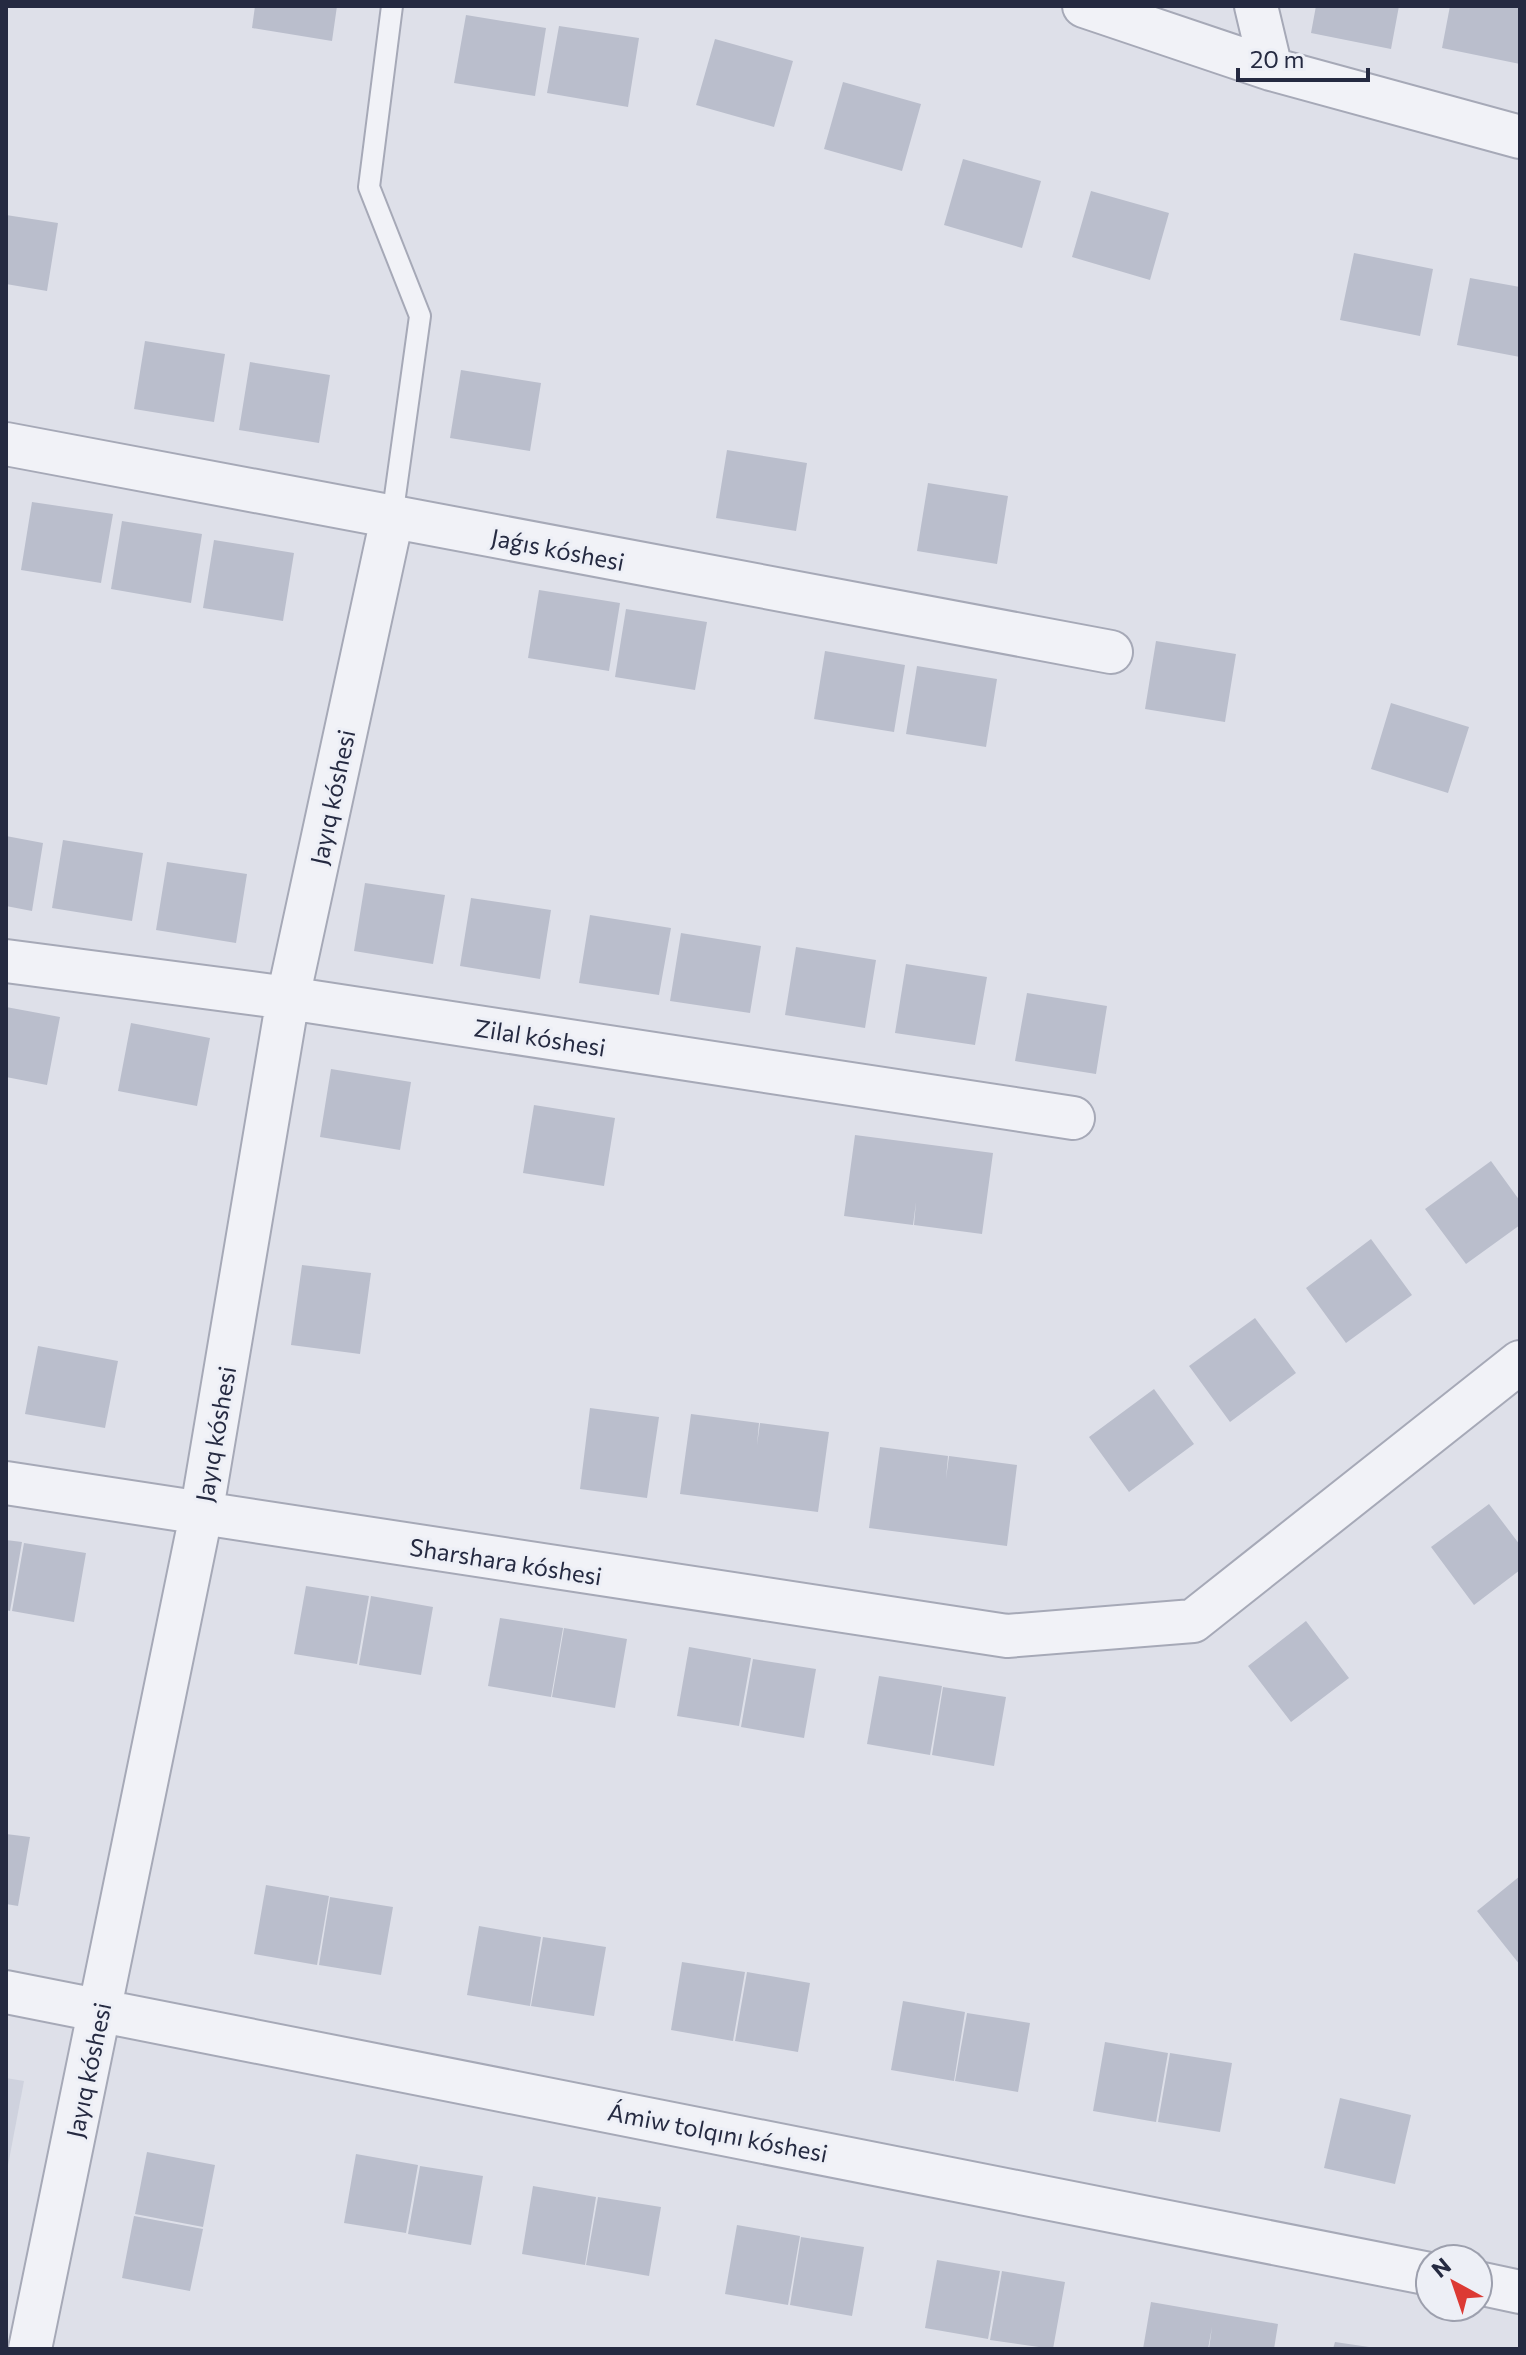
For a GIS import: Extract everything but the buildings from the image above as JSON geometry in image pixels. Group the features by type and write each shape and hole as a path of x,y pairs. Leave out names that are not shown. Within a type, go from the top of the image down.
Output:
{"street":[{"path":"1084,6 1271,69 1520,137"},
{"path":"1256,6 1271,69"},
{"name":"Jaǵıs kóshesi","path":"6,444 1111,652"},
{"name":"Jayıq kóshesi","path":"30,2349 201,1515 288,998 392,518"},
{"name":"Zilal kóshesi","path":"6,961 288,998 1073,1118"},
{"name":"Sharshara kóshesi","path":"6,1483 1007,1636 1193,1621 1520,1362"},
{"name":"Ámiw tolqını kóshesi","path":"6,1992 1414,2271"},
{"path":"1494,2286 1520,2292"}],"lane":[{"path":"392,6 369,187 420,316 392,518"}],"shaded area":[{"path":"6,2078 24,2081 6,2176"}]}
